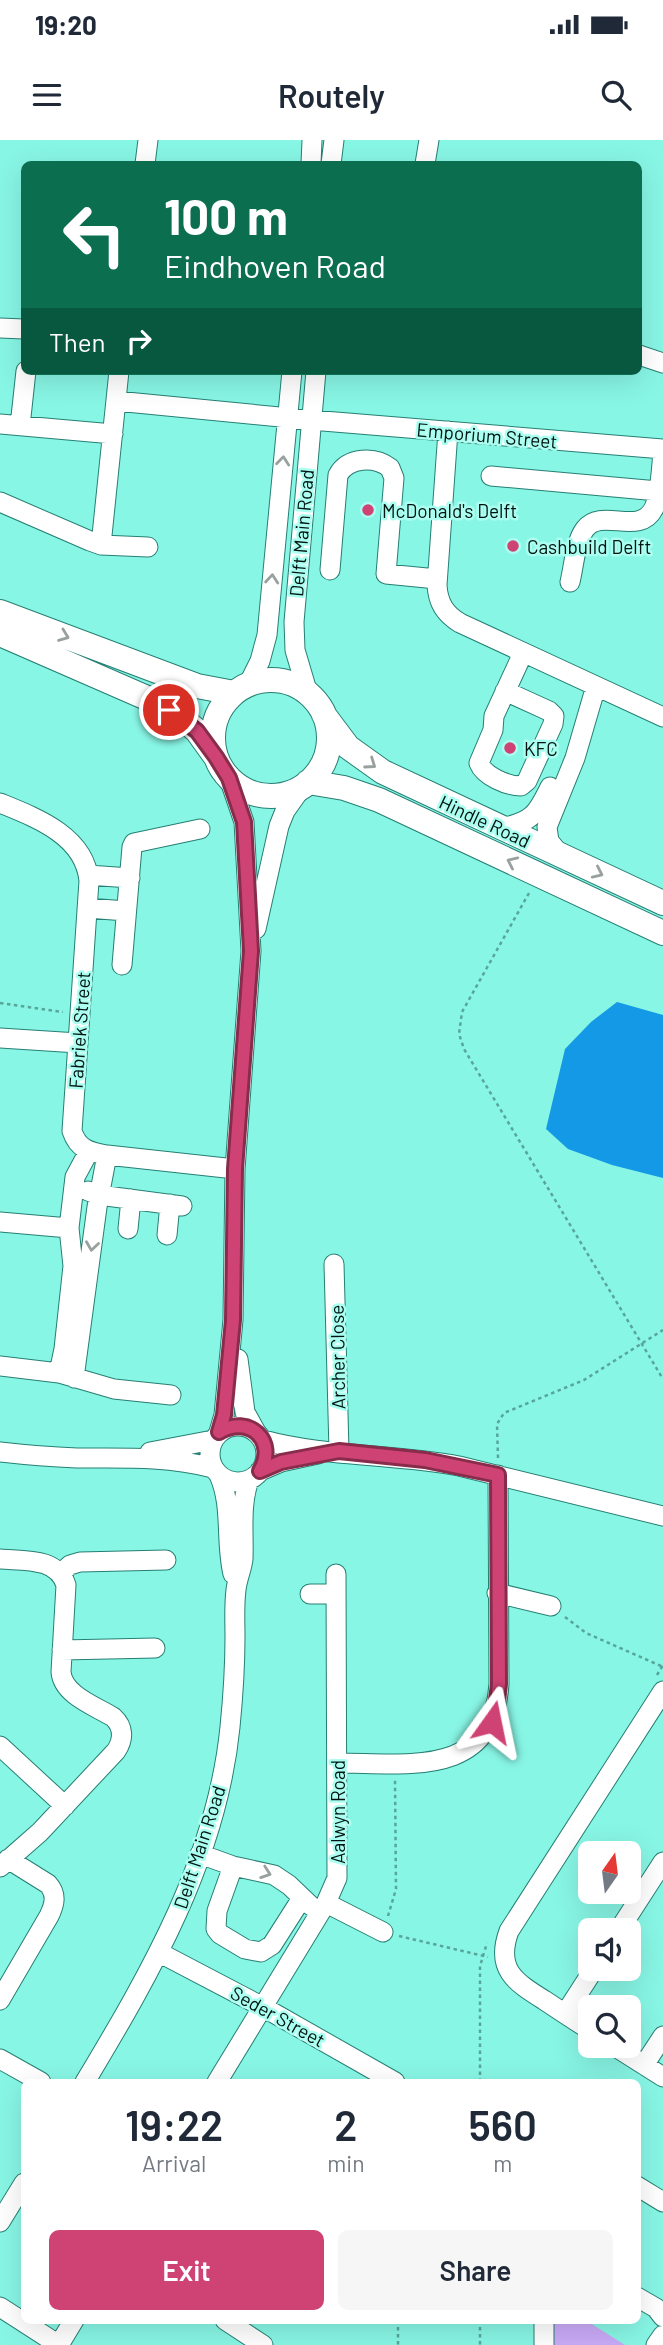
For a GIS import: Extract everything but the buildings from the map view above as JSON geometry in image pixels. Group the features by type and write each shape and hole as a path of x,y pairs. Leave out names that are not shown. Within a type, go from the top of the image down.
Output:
{"main road":[{"path":"0,611 197,686 241,689"},
{"path":"0,634 156,702 182,718 197,731 229,778 256,794 272,796 288,793 305,784 321,766 328,746 324,715 308,694 295,685 263,680 241,689 222,706 215,722 212,740 216,757"},
{"name":"Hindle Road","path":"324,715 348,747 383,772 663,903"},
{"name":"Hindle Road","path":"305,784 336,786 379,800 663,933"}],"street":[{"path":"145,161 148,140"},
{"path":"311,161 312,140"},
{"path":"331,161 334,140"},
{"path":"426,161 429,140"},
{"path":"0,328 21,329"},
{"path":"642,356 661,363"},
{"path":"25,375 10,425 113,434"},
{"path":"101,545 119,375"},
{"name":"Delft Main Road","path":"241,689 260,661 267,635 292,375"},
{"name":"Delft Main Road","path":"308,694 295,650 294,622 316,375"},
{"name":"Emporium Street","path":"116,401 311,421 663,451"},
{"path":"448,431 438,579 440,602 454,620 663,717"},
{"path":"570,582 582,535 589,525 597,522 640,521 652,512 658,491 663,451"},
{"path":"330,570 338,475 344,466 353,461 379,462 390,468 394,478 386,574 438,579"},
{"path":"491,476 658,491"},
{"path":"0,502 101,545 148,547"},
{"path":"505,691 549,711 554,716 553,724 527,781 521,786 512,785 482,771 479,763 493,730 494,716 505,691 523,653"},
{"path":"501,828 530,820 542,803 564,756 591,684"},
{"path":"561,856 550,841 547,827 575,758 591,684"},
{"path":"216,1472 209,1449 224,1415 233,1320 235,1169 251,951 244,822 229,778"},
{"path":"251,951 279,826 285,811 305,784"},
{"name":"Fabriek Street","path":"0,803 63,835 76,846 88,875 72,1130 79,1145 98,1153"},
{"path":"122,965 134,843 200,829"},
{"path":"88,875 130,878"},
{"path":"87,908 126,911"},
{"path":"0,1038 78,1043"},
{"path":"98,1153 235,1169"},
{"path":"67,1375 64,1349 73,1266 69,1228 75,1177 98,1153"},
{"path":"67,1375 99,1195 98,1153"},
{"path":"75,1177 85,1189 99,1195 176,1205 167,1235"},
{"path":"128,1229 131,1199"},
{"path":"0,1222 69,1228"},
{"name":"Archer Close","path":"334,1264 334,1451"},
{"path":"233,1320 245,1412 259,1436 266,1456 255,1476"},
{"path":"0,1366 67,1375 114,1389 171,1395"},
{"path":"128,1457 216,1436 228,1427 237,1425 288,1446 425,1460 498,1475 663,1516"},
{"path":"0,1452 55,1457 128,1457 195,1463 233,1482 255,1476 281,1462 334,1451"},
{"name":"Delft Main Road","path":"216,1472 225,1487 230,1561 236,1589"},
{"path":"337,1763 421,1762 450,1757 467,1750 485,1733 496,1709 498,1697 498,1475"},
{"name":"Delft Main Road","path":"87,2079 160,1953 189,1888 221,1783 230,1730 236,1589 243,1562 244,1506 255,1476"},
{"path":"0,1559 48,1564 61,1573 66,1585 61,1677 66,1688 113,1717 122,1733 116,1751 40,1832 4,1863 48,1884 55,1895 49,1916 0,2000"},
{"path":"61,1573 70,1564 80,1562 166,1560"},
{"name":"Aalwyn Road","path":"224,2079 262,2007 323,1908 334,1886 338,1869 336,1584 310,1594"},
{"path":"498,1593 551,1606"},
{"path":"62,1650 155,1648"},
{"path":"578,2022 517,1983 505,1960 504,1950 509,1931 663,1691"},
{"path":"0,1746 65,1806"},
{"path":"200,1854 233,1866 274,1875 302,1898 383,1932"},
{"path":"627,1918 663,1862"},
{"path":"233,1866 217,1911 215,1926 220,1934 245,1949 261,1952 272,1945 302,1898"},
{"name":"Seder Street","path":"160,1953 391,2079"},
{"path":"565,2014 586,1981"},
{"path":"644,2065 663,2036"},
{"path":"633,2058 663,2077"},
{"path":"0,2059 36,2079"},
{"path":"0,2222 21,2188"},
{"path":"641,2188 663,2202"},
{"path":"641,2299 656,2308 663,2317"},
{"path":"0,2307 21,2321"},
{"path":"26,2324 59,2345 72,2324"},
{"path":"231,2324 264,2345"},
{"path":"544,2324 544,2345"},
{"path":"656,2345 663,2335"}],"path":[{"path":"531,889 462,1012 458,1034 464,1049 663,1379"},
{"path":"0,1003 80,1013"},
{"path":"498,1475 497,1424 504,1413 584,1380 663,1330"},
{"path":"551,1606 586,1633 663,1667"},
{"path":"395,1763 396,1889 383,1932 505,1960"},
{"path":"398,2324 398,2345"},
{"path":"480,2324 480,2345"}],"shaded area":[{"path":"552,2324 592,2324 625,2345 552,2345"}],"water":[{"path":"617,1002 663,1015 663,1178 612,1165 568,1149 546,1129 565,1049 591,1022"}],"place":[{"name":"McDonald's Delft","path":"368,510"},
{"name":"Cashbuild Delft","path":"513,546"},
{"name":"KFC","path":"510,748"}],"route":[{"path":"169,710 197,731 216,757 229,778 244,822 251,951 235,1169 233,1320 224,1415 219,1432 237,1425 256,1432 265,1447 266,1456 260,1471 281,1462 339,1451 425,1460 498,1475 499,1684 492,1722"}]}
